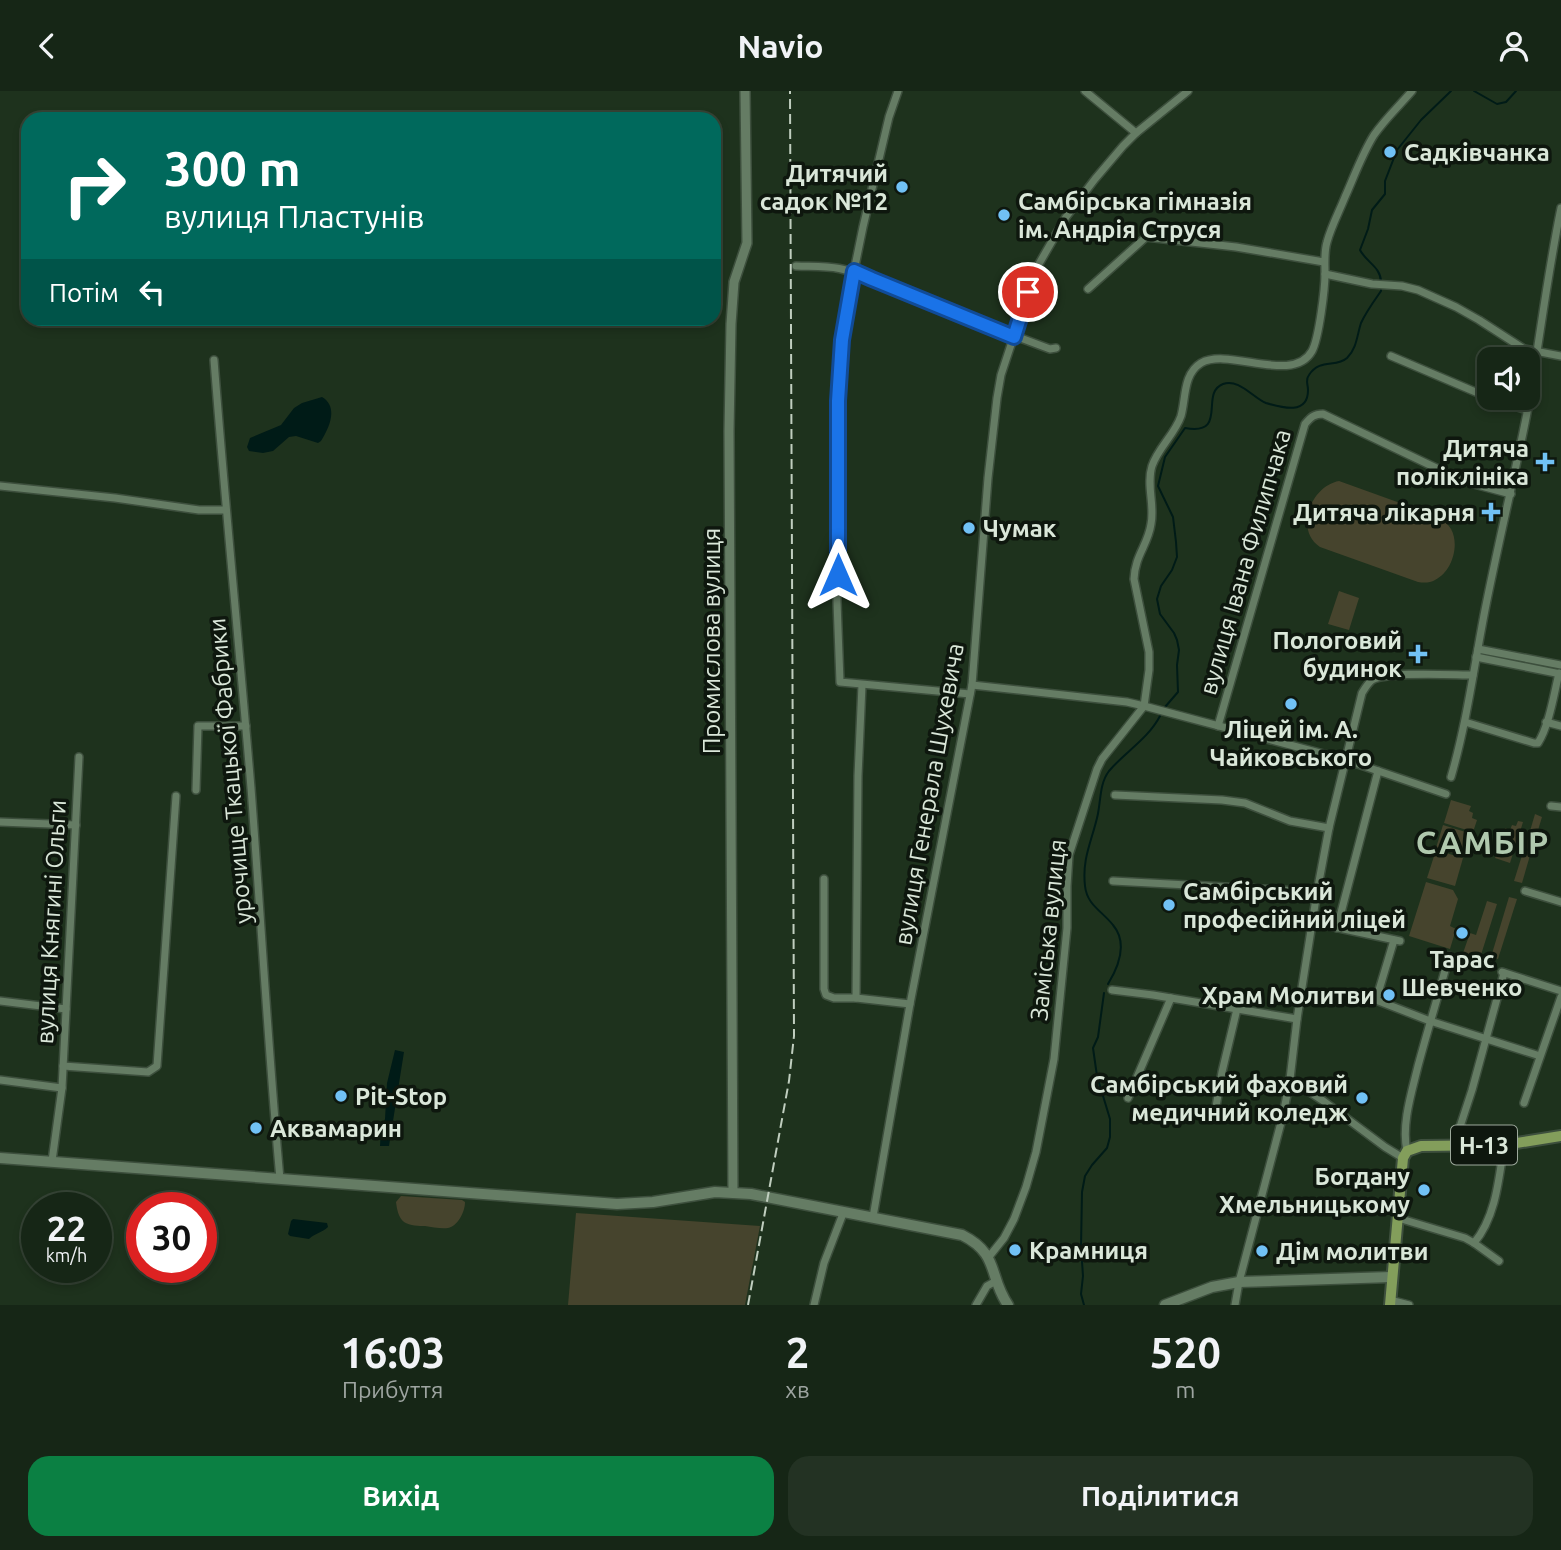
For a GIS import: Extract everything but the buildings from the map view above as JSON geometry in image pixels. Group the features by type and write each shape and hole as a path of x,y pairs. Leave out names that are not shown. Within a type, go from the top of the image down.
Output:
{"main road":[{"name":"Н-13","path":"1405,1154 1421,1146 1504,1145 1561,1136"},
{"path":"1390,1303 1405,1154"},
{"path":"0,1158 617,1204 653,1202 715,1192 751,1193 962,1235 984,1250 1008,1305"},
{"path":"1165,1305 1212,1287 1238,1282 1391,1277"}],"street":[{"name":"Промислова вулиця","path":"733,1192 729,431 734,282 747,243 745,91"},
{"path":"898,91 884,139 854,271 842,340 838,401 839,682 971,694"},
{"path":"1085,91 1136,133"},
{"name":"вулиця Генерала Шухевича","path":"873,1216 910,1005 971,694 988,478 1001,375 1036,269 1066,217 1136,133 1188,91"},
{"path":"1144,706 1149,652 1135,589 1134,567 1151,525 1151,469 1179,420 1186,384 1202,362 1215,359 1286,367 1308,357 1317,339 1327,242 1367,146 1412,91"},
{"path":"1538,347 1561,208"},
{"path":"1088,289 1146,237 1237,247 1324,262"},
{"path":"796,266 837,267 854,271 1014,337 1050,349 1056,348"},
{"path":"1325,274 1418,290 1479,320 1521,347"},
{"path":"1540,352 1561,356"},
{"path":"1391,356 1477,393"},
{"name":"урочище Ткацької Фабрики","path":"214,360 246,726 280,1179"},
{"path":"1451,777 1465,722 1527,410"},
{"name":"вулиця Івана Филипчака","path":"1218,726 1305,424 1311,417 1323,414 1453,476 1511,494"},
{"path":"0,486 226,510"},
{"path":"1465,722 1538,743 1560,670 1477,653"},
{"path":"1235,1305 1238,1282 1283,1115 1311,922 1329,828 1362,693 1372,680 1380,677 1410,674 1473,675"},
{"path":"856,998 862,685"},
{"path":"972,685 1127,702 1346,760 1446,794"},
{"name":"Заміська вулиця","path":"988,1258 1004,1238 1018,1210 1036,1152 1046,1105 1062,984 1069,855 1102,759 1144,706"},
{"path":"1546,722 1561,726"},
{"path":"196,790 198,726 246,726"},
{"name":"вулиця Княгині Ольги","path":"51,1161 62,1088 79,757"},
{"path":"1337,928 1378,771"},
{"path":"1115,795 1245,803 1290,821 1329,828"},
{"path":"63,1066 148,1072 157,1066 176,796"},
{"path":"0,822 76,825"},
{"path":"824,879 826,995 910,1005"},
{"path":"1113,881 1317,892"},
{"path":"1525,891 1561,902"},
{"path":"1311,922 1397,941 1376,1000 1430,1021 1540,1056"},
{"path":"1290,1079 1385,1147 1405,1154 1410,1099 1450,956"},
{"path":"1454,1145 1472,1090 1502,972 1561,991"},
{"path":"1112,990 1297,1019"},
{"path":"1524,1103 1561,997"},
{"path":"1128,1098 1171,998"},
{"path":"0,1001 66,1009"},
{"path":"1214,1118 1237,1009"},
{"path":"0,1080 62,1088"},
{"path":"1474,1243 1485,1229 1489,1218 1504,1145"},
{"path":"814,1305 824,1263 844,1211"},
{"path":"1398,1218 1465,1238 1499,1261"},
{"path":"976,1305 987,1286 996,1281"},
{"path":"1390,1303 1409,1305"}],"shaded area":[{"path":"1339,481 1444,521 1454,535 1455,543 1453,557 1446,571 1433,581 1418,582 1320,547 1308,530 1309,509 1321,491"},
{"path":"1339,591 1359,598 1349,630 1328,624"},
{"path":"1451,800 1471,806 1469,811 1473,813 1472,818 1477,820 1473,832 1444,823"},
{"path":"1535,814 1542,817 1532,850 1525,848"},
{"path":"1518,821 1523,822 1516,845 1501,841 1505,828 1510,830"},
{"path":"1443,825 1472,834 1465,857 1436,848"},
{"path":"1500,842 1515,847 1510,863 1495,858"},
{"path":"1524,849 1531,852 1522,883 1514,881"},
{"path":"1436,850 1463,858 1455,886 1427,878"},
{"path":"1426,882 1453,890 1458,899 1450,926 1456,929 1450,949 1409,936"},
{"path":"1509,897 1517,899 1498,959 1491,957"},
{"path":"1487,901 1497,904 1480,958 1463,953 1470,933 1476,935"},
{"path":"401,1196 462,1200 465,1206 452,1227 414,1225 404,1222 399,1215 396,1202"},
{"path":"576,1213 760,1226 745,1305 568,1305"}],"water":[{"path":"322,397 330,406 331,418 321,441 318,443 296,436 289,437 273,451 249,451 247,447 250,438 281,425 294,408 302,403"},
{"path":"395,1050 404,1052 389,1146 380,1146 387,1083"},
{"path":"293,1219 327,1223 328,1227 309,1239 290,1236 288,1234"}],"waterway":[{"path":"1381,282 1379,272 1360,250 1372,210 1385,194 1385,181 1397,150 1421,120 1451,91"},
{"path":"1474,91 1497,104 1506,102 1516,91"},
{"path":"1165,707 1178,692 1179,650 1174,633 1160,614 1157,599 1177,557 1173,517 1158,486 1165,457 1185,428 1198,429 1206,426 1210,420 1213,396 1216,389 1223,384 1235,384 1261,401 1280,407 1293,408 1304,403 1309,375 1318,367 1347,358 1355,346 1361,323 1381,287"},
{"path":"1108,984 1116,970 1120,939 1113,925 1086,893 1086,859 1106,776 1115,764 1143,739 1160,716"},
{"path":"1084,1305 1081,1294 1082,1192 1085,1176 1107,1148 1110,1137 1110,1119 1097,1076 1093,1048 1098,1037 1104,993"}],"railway":[{"path":"748,1305 789,1081 794,1036 790,91"}],"place":[{"name":"Садкiвчанка","path":"1390,152"},
{"name":"Дитячий садок №12","path":"902,187"},
{"name":"Самбірська гімназія ім. Андрія Струся","path":"1004,215"},
{"name":"Дитяча поліклініка","path":"1545,462"},
{"name":"Дитяча лікарня","path":"1491,512"},
{"name":"Чумак","path":"969,528"},
{"name":"Пологовий будинок","path":"1418,654"},
{"name":"Ліцей ім. А. Чайковського","path":"1291,704"},
{"name":"Самбірський професійний ліцей","path":"1169,905"},
{"name":"Тарас Шевченко","path":"1462,933"},
{"name":"Храм Молитви","path":"1389,995"},
{"name":"Pit-Stop","path":"341,1096"},
{"name":"Самбірський фаховий медичний коледж","path":"1362,1098"},
{"name":"Аквамарин","path":"256,1128"},
{"name":"Богдану Хмельницькому","path":"1424,1190"},
{"name":"Крамниця","path":"1015,1250"},
{"name":"Дім молитви","path":"1262,1251"}],"district":[{"name":"САМБІР","path":"1483,842"}],"route":[{"path":"838,575 838,401 842,340 854,271 1014,337 1028,292"}]}
